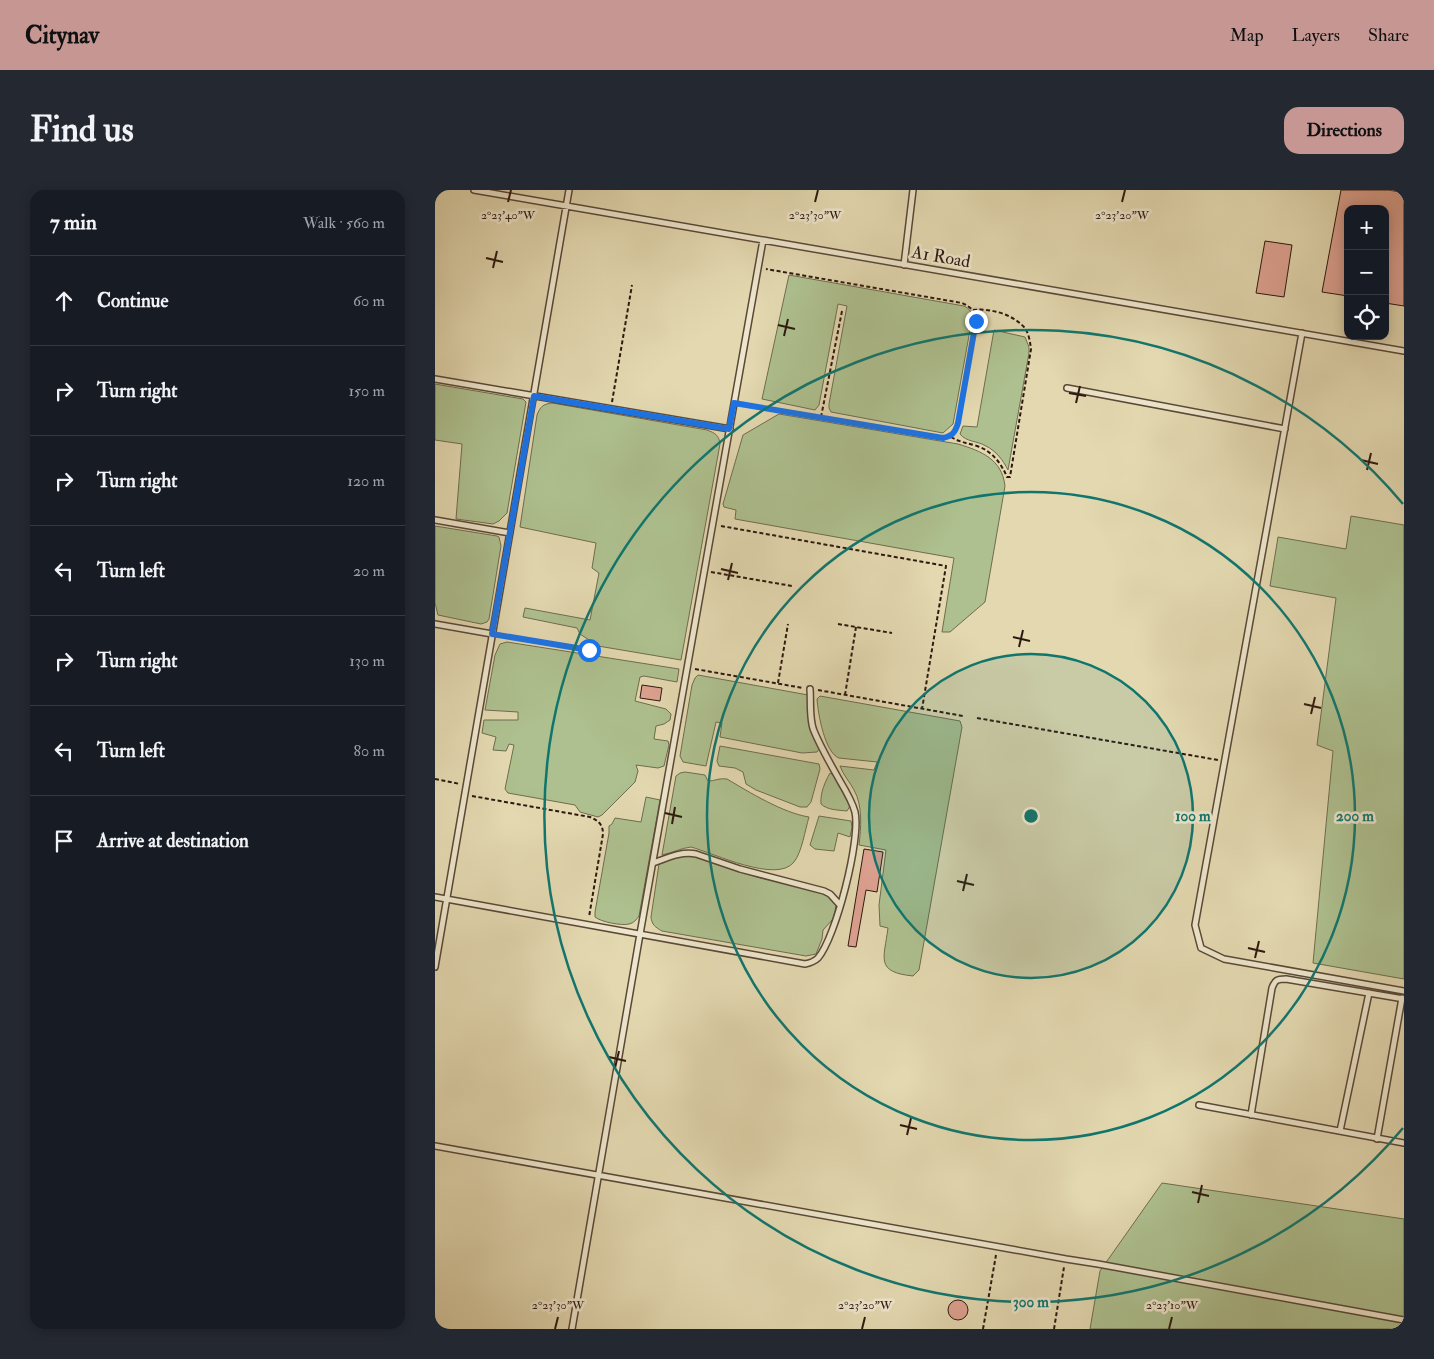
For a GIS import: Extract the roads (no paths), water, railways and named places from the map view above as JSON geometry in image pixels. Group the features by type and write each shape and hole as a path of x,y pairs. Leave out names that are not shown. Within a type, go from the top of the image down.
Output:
{"lane":[{"name":"A1 Road","path":"474,190 1404,351"},
{"path":"435,967 569,190"},
{"path":"904,265 913,190"},
{"path":"573,1329 640,934 763,240"},
{"path":"1302,334 1195,925 1201,948 1224,959 1404,991"},
{"path":"435,379 729,429"},
{"path":"1067,388 1285,429"},
{"path":"435,520 510,534"},
{"path":"435,624 492,634"},
{"path":"435,897 805,964 812,963 817,960 828,942 840,905 855,845 857,824 851,800 813,729 810,689"},
{"path":"653,862 677,854 696,854 740,869 824,891 830,894 840,905"},
{"path":"1251,1115 1272,988 1275,981 1286,979 1403,999 1377,1139"},
{"path":"1340,1131 1369,993"},
{"path":"1199,1105 1404,1143"},
{"path":"435,1146 1404,1320"}]}
